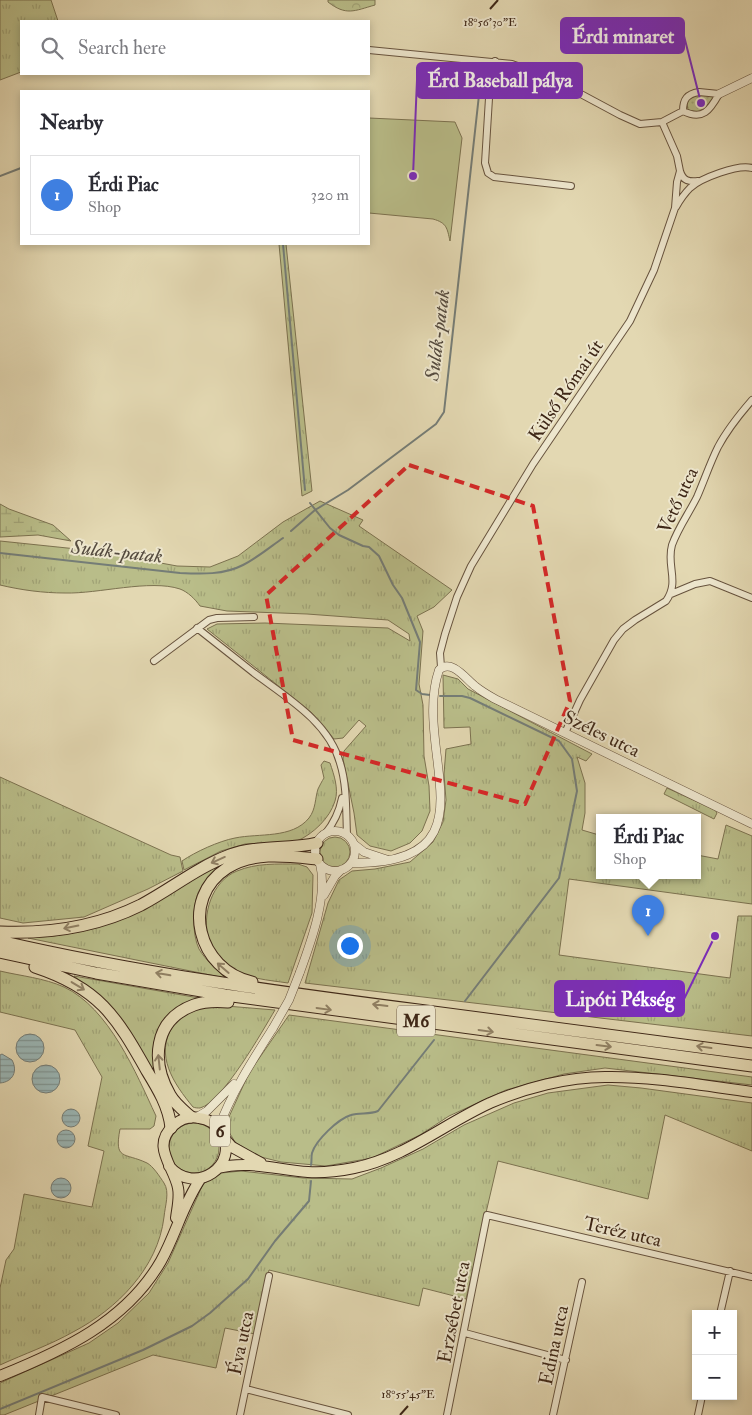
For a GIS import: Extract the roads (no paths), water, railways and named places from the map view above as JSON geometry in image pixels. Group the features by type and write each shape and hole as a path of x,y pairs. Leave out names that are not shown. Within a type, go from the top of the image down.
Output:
{"highway":[{"path":"0,932 42,932 90,924 141,905 193,873 233,854 253,850 301,847 321,838"},
{"path":"284,992 236,977 216,962 206,948 202,938 201,907 205,895 214,880 224,870 237,863 268,856 318,861"},
{"name":"M6","path":"0,941 122,967 284,992 752,1054"},
{"path":"0,954 61,976 84,990 106,1008 123,1028 158,1090 167,1108 171,1128"},
{"name":"M6","path":"0,954 147,983 276,1003 752,1066"},
{"path":"194,1117 171,1096 161,1076 157,1060 158,1047 166,1027 178,1014 190,1006 203,1002 276,1003"}],"main road":[{"name":"6","path":"218,1168 238,1164 319,1172 366,1165 394,1156 453,1121 505,1097 578,1079 620,1077 752,1092"},
{"name":"6","path":"174,1232 178,1206 178,1188 163,1148 166,1135 180,1121 194,1117 209,1121 232,1147 266,1166"},
{"name":"6","path":"0,1376 88,1334 118,1314 138,1293 154,1272 189,1197 201,1178 212,1174 218,1168 225,1154 221,1133"},
{"path":"169,1166 183,1177 201,1178"}],"street":[{"path":"370,50 495,61 528,69 551,78 640,124 662,122 683,111"},
{"path":"495,61 490,82 485,163 488,173 494,177 571,186"},
{"path":"683,111 691,115 700,115 707,111 720,94 752,78"},
{"path":"683,111 685,99 689,95 699,92 720,94"},
{"name":"Külső Római út","path":"441,667 440,653 445,634 457,597 471,566 533,464 630,320 654,270 675,208 680,171 677,156 662,122"},
{"path":"675,208 683,195 700,181 742,167 751,166"},
{"path":"680,171 682,177 686,180 700,181"},
{"name":"Vető utca","path":"671,594 674,579 670,554 675,537 697,497 722,440 752,400"},
{"path":"565,733 580,700 614,640 623,629 666,600 671,594 695,584 710,581 752,598"},
{"path":"154,661 197,628 217,618 254,617"},
{"path":"197,628 315,722 335,750 340,762 344,780 348,835 355,845 364,852 388,860"},
{"path":"322,898 335,876 352,863 380,863 399,858 417,849 430,838 441,810 441,792 434,737 434,708 437,676 441,667"},
{"name":"Széles utca","path":"441,667 453,668 474,686 495,699 752,824"},
{"path":"221,1133 230,1100 244,1073 289,1000 300,972 322,898 323,884 315,853 321,838 334,822 340,809 344,790"},
{"path":"321,838 336,831 348,835"},
{"path":"352,863 356,851 355,845"},
{"path":"318,861 330,870 342,870"},
{"path":"194,1117 206,1111 226,1094 244,1073"},
{"name":"Teréz utca","path":"487,1215 752,1277"},
{"name":"Erzsébet utca","path":"447,1415 465,1333 487,1215"},
{"path":"721,1310 730,1272"},
{"name":"Éva utca","path":"240,1415 269,1276"},
{"name":"Edina utca","path":"553,1415 582,1282"},
{"path":"465,1333 566,1360"},
{"path":"246,1388 348,1415"},
{"path":"39,1415 42,1397 116,1415"},
{"path":"698,1415 701,1400"}],"water":[{"path":"30,1034 40,1038 44,1048 40,1058 30,1062 20,1058 16,1048 20,1038"},
{"path":"2,1054 12,1060 14,1072 8,1081 0,1083 0,1055"},
{"path":"46,1065 56,1069 60,1079 56,1089 46,1093 36,1089 32,1079 36,1069"},
{"path":"71,1109 77,1112 80,1118 77,1124 71,1127 65,1124 62,1118 65,1112"},
{"path":"66,1130 72,1133 75,1139 72,1145 66,1148 60,1145 57,1139 60,1133"},
{"path":"61,1178 68,1181 71,1188 68,1195 61,1198 54,1195 51,1188 54,1181"}],"waterway":[{"name":"Sulák-patak","path":"291,531 315,510 348,490 436,424 444,412 479,95 486,68"},
{"path":"0,176 20,168"},
{"path":"283,245 305,490"},
{"path":"310,503 330,528 339,535 369,547 379,556 393,585 402,598 420,642 416,690 422,694 430,695"},
{"name":"Sulák-patak","path":"0,553 196,574 228,571 236,568 258,556 283,538"},
{"path":"440,696 470,698 559,741 572,759 577,791 559,878 465,1001"},
{"path":"311,1165 314,1148 328,1131 346,1117 378,1111 434,1040"},
{"path":"0,1409 143,1350 192,1326 210,1313 248,1279 275,1241 309,1201 311,1181"}],"place":[{"name":"Érdi minaret","path":"701,103"},
{"name":"Érd Baseball pálya","path":"413,176"},
{"name":"Érdi Piac","path":"648,936"},
{"name":"Lipóti Pékség","path":"715,936"}]}
